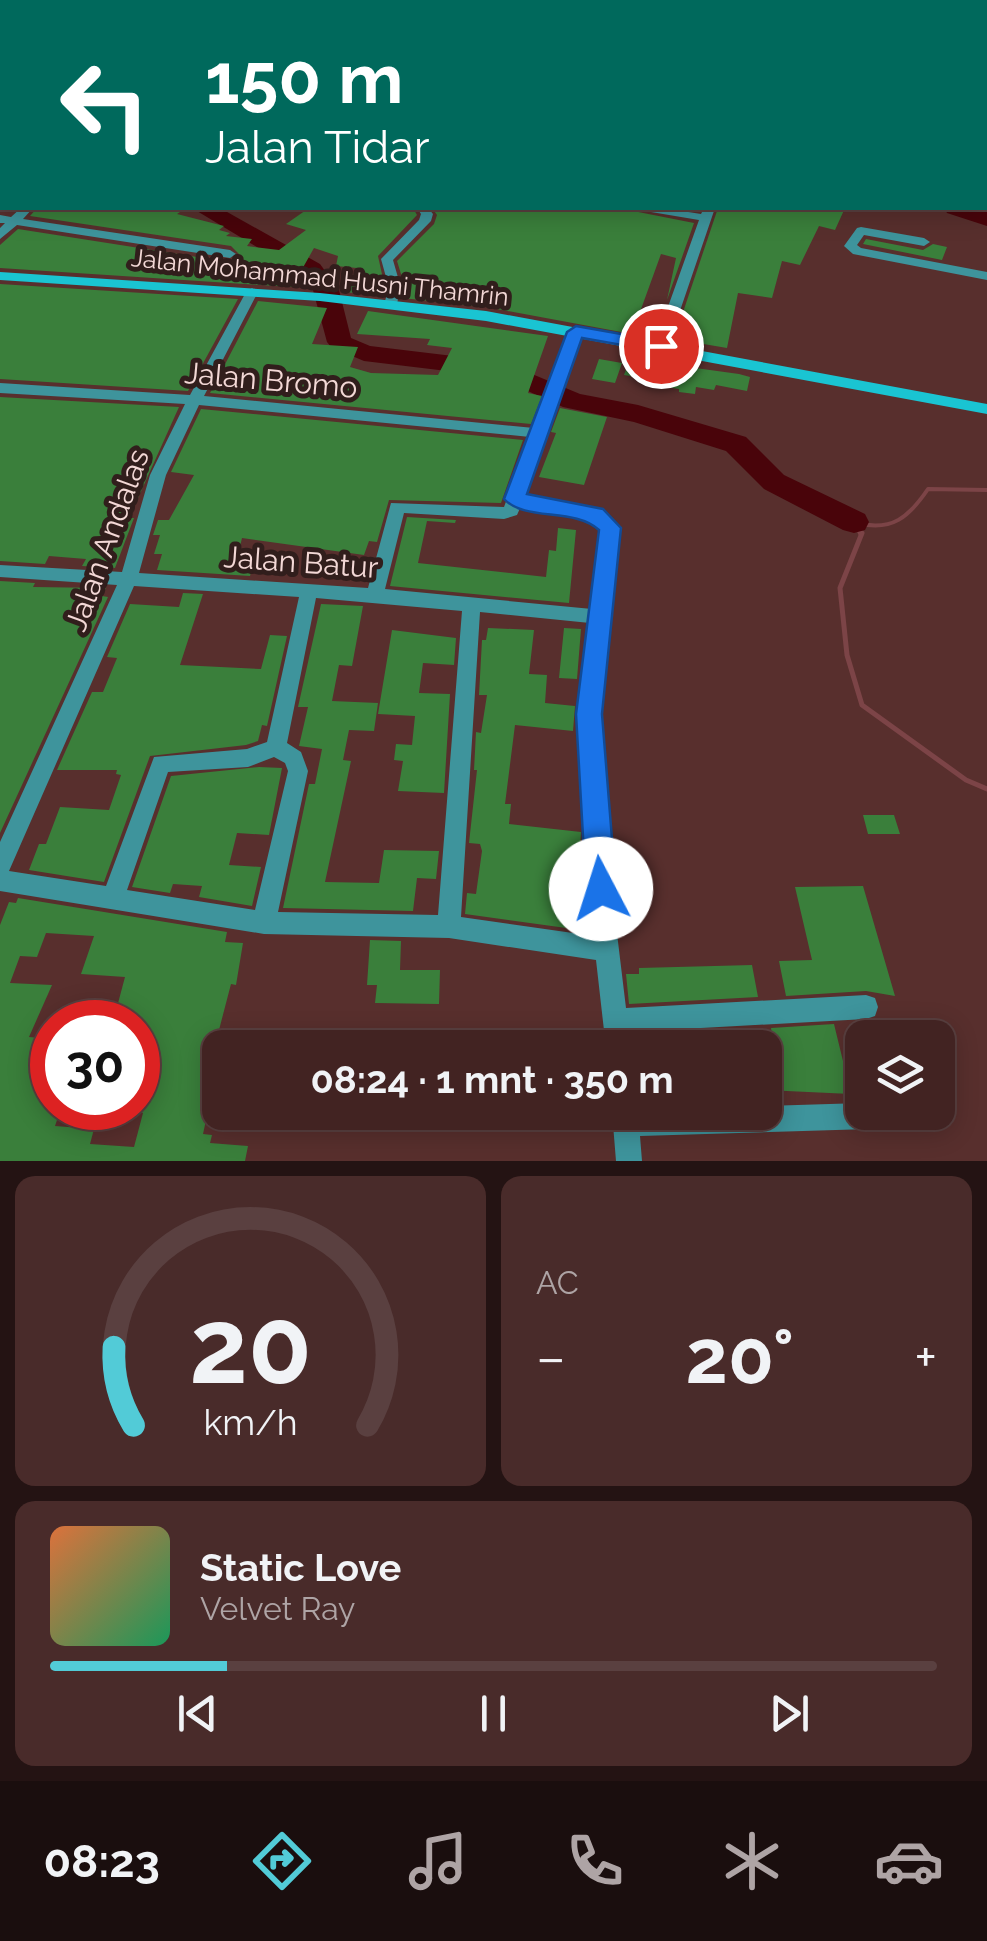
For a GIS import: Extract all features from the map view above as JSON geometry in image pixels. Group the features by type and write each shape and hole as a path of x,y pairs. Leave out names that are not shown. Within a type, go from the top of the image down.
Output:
{"street":[{"path":"391,304 396,288 387,259 425,220 424,210"},
{"path":"661,346 708,213 670,210"},
{"path":"0,235 7,220 230,254"},
{"path":"924,242 863,231 857,232 850,246 987,276"},
{"name":"Jalan Mohammad Husni Thamrin","path":"0,276 391,304 661,346 987,409"},
{"name":"Jalan Andalas","path":"0,866 129,578 158,476 192,400 252,292"},
{"path":"376,594 399,505 504,514 511,510 576,332"},
{"name":"Jalan Bromo","path":"0,388 192,400 536,433"},
{"path":"515,499 595,514 609,524 589,714 598,859 617,1030"},
{"name":"Jalan Batur","path":"0,571 376,594 598,617"},
{"path":"276,747 310,590"},
{"path":"448,927 472,603"},
{"path":"112,900 161,763 248,758 276,747 292,755 298,768 264,922"},
{"path":"0,880 264,922 448,927 608,950"},
{"path":"616,1021 866,1007"},
{"path":"782,1116 845,1116"},
{"path":"626,1130 629,1161"}],"building":[{"path":"35,210 183,210 177,214 224,226 219,230 230,233 226,236 252,239 247,246 279,250 306,230 286,224 306,210 414,210 417,215 378,256 383,296 345,292 357,268 336,266 338,256 314,248 292,287 0,268 0,245 18,229 229,262 240,255 231,246 30,216"},
{"path":"433,210 628,210 694,223 667,300 676,258 661,254 632,334 486,307 402,298 405,287 397,261 434,224 437,215"},
{"path":"717,210 844,210 835,230 819,226 800,265 782,261 772,298 738,293 727,348 674,339"},
{"path":"866,239 923,250 933,244 947,247 942,260 863,244"},
{"path":"0,284 238,299 188,391 0,379"},
{"path":"258,301 327,308 312,344 358,347 350,367 371,373 438,375 452,348 427,345 430,339 357,334 368,311 548,336 528,393 542,396 531,424 210,393"},
{"path":"599,359 622,363 615,383 592,379"},
{"path":"630,359 750,377 747,391 716,385 714,390 696,387 695,394 679,392 647,384 648,379 624,375"},
{"path":"0,397 179,407 129,518 134,518 115,568 82,566 86,559 49,556 45,564 0,561"},
{"path":"560,408 607,417 584,485 539,477 556,433 551,432"},
{"path":"201,409 523,440 501,503 389,500 377,542 369,541 364,555 242,538 235,568 252,568 250,576 157,570 162,554 154,554 160,535 153,535 158,520 169,520 194,475 171,472"},
{"path":"407,517 456,520 427,521 418,563 546,577 549,550 556,551 558,528 576,530 569,603 390,586"},
{"path":"0,581 35,583 33,587 106,588 102,596 108,597 0,833"},
{"path":"183,593 203,594 180,665 261,669 270,635 287,636 267,726 262,725 258,741 246,745 150,756 104,882 29,870 39,844 46,844 60,807 109,810 121,775 116,774 117,770 57,770 92,692 103,692 117,658 107,657 130,604 179,607"},
{"path":"321,604 363,606 352,666 339,665 332,701 378,703 374,731 349,730 343,760 351,761 325,882 379,883 384,850 439,851 436,879 417,878 413,911 283,908 309,784 315,784 322,749 299,746 308,707 298,707"},
{"path":"488,628 534,630 529,674 547,675 545,703 575,706 573,731 515,725 505,804 511,804 509,824 581,832 576,919 589,920 588,931 465,914 467,893 476,894 482,851 480,844 469,843 477,770 476,732 481,733 487,695 479,695 482,640 486,640"},
{"path":"564,628 581,629 577,679 559,678"},
{"path":"392,630 456,638 454,665 423,663 419,693 450,694 444,793 398,791 403,761 394,760 396,744 412,745 415,716 378,714"},
{"path":"282,768 269,835 237,833 229,865 261,867 252,906 199,897 202,886 173,884 170,893 132,887 171,776"},
{"path":"863,815 894,815 900,834 868,834"},
{"path":"863,886 895,996 866,991 786,996 779,961 812,960 795,887"},
{"path":"18,898 227,932 225,942 243,943 236,985 231,984 219,1030 202,1030 202,1130 203,1134 212,1135 210,1143 248,1146 245,1161 0,1161 0,925 9,902 16,903"},
{"path":"370,940 401,941 400,970 440,970 439,1004 375,1003 377,985 367,985"},
{"path":"752,965 758,997 629,1004 626,974 639,974 639,968"},
{"path":"834,1024 845,1069 845,1094 782,1091 782,1030 771,1028"}],"waterway":[{"path":"207,210 264,239 319,275 327,290 340,342 364,353 503,370 573,401 638,414 736,444 774,482 854,522"},
{"path":"961,210 987,219"},
{"path":"857,523 890,524 914,507 928,489 987,490"},
{"path":"854,522 861,535"},
{"path":"862,533 840,588 847,655 862,705 966,780 987,789"}],"route":[{"path":"601,889 589,714 610,528 606,520 595,514 515,499 576,332 661,346"}]}
